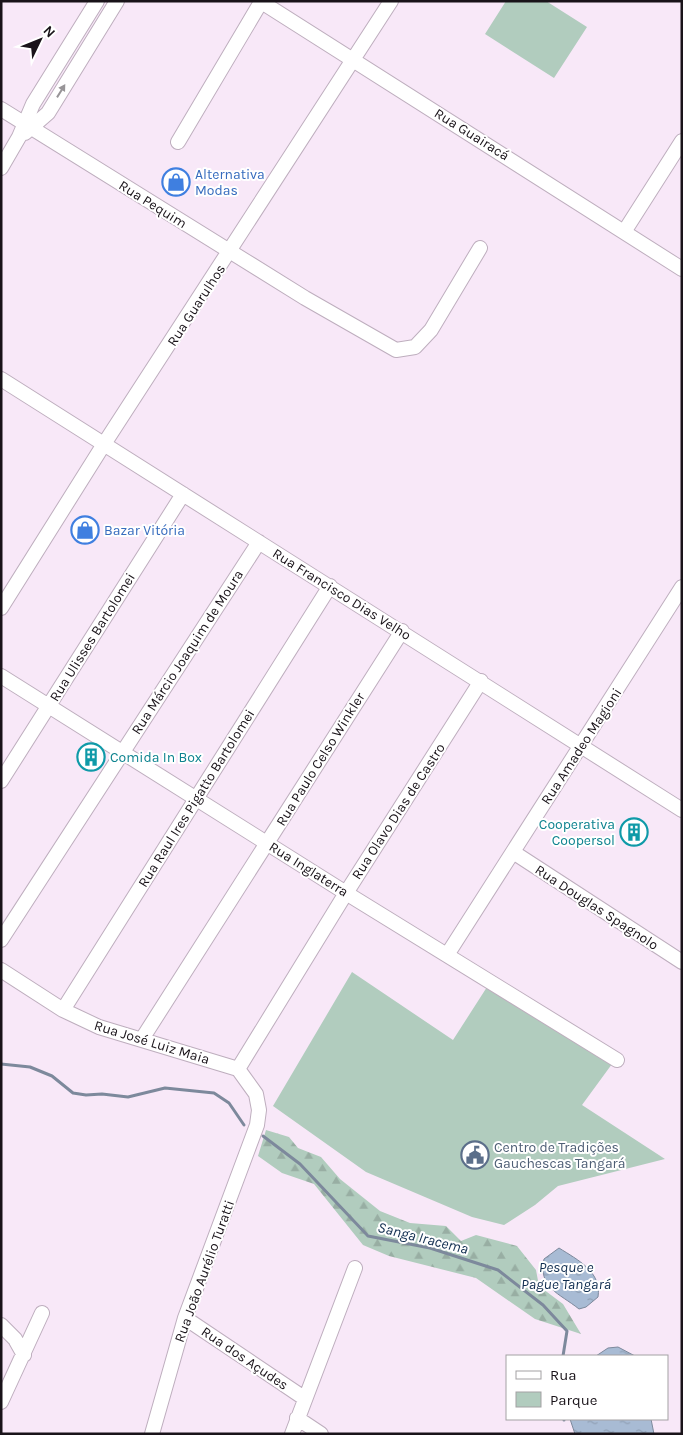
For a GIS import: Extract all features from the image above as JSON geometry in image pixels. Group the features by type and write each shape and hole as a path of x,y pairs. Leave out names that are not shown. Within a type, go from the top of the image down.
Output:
{"street":[{"path":"1,168 27,126 33,104 97,1"},
{"path":"27,126 48,113 117,1"},
{"path":"178,142 261,1"},
{"name":"Rua Guairacá","path":"261,1 682,269"},
{"name":"Rua Guarulhos","path":"1,608 104,444 391,1"},
{"name":"Rua Pequim","path":"1,109 305,298 396,350 415,347 431,330 480,248"},
{"path":"624,232 682,141"},
{"name":"Rua Francisco Dias Velho","path":"1,379 681,807"},
{"name":"Rua Ulisses Bartolomei","path":"1,781 183,494"},
{"name":"Rua Márcio Joaquim de Moura","path":"1,940 259,542"},
{"name":"Rua Raul Ires Pigatto Bartolomei","path":"63,1010 330,586"},
{"name":"Rua Amadeo Magioni","path":"447,955 682,587"},
{"name":"Rua Paulo Celso Winkler","path":"142,1039 402,632"},
{"name":"Rua Inglaterra","path":"1,676 346,893 617,1060"},
{"name":"Rua Olavo Dias de Castro","path":"238,1069 346,893 481,681"},
{"name":"Rua Douglas Spagnolo","path":"512,852 682,962"},
{"name":"Rua José Luiz Maia","path":"1,970 63,1010 99,1027 238,1069"},
{"name":"Rua João Aurélio Turatti","path":"152,1434 186,1318 258,1125 259,1110 253,1087 238,1069"},
{"path":"292,1434 304,1398 355,1268"},
{"path":"3,1395 24,1355 42,1313"},
{"name":"Rua dos Açudes","path":"186,1318 304,1398"},
{"path":"1,1325 15,1338 24,1355"},
{"path":"297,1418 321,1434"}],"green space":[{"path":"506,1 546,1 587,27 554,78 485,34"},
{"path":"352,972 453,1040 487,987 612,1064 582,1105 665,1159 558,1186 535,1205 504,1225 472,1217 366,1172 273,1106"},
{"path":"266,1130 289,1137 298,1148 321,1157 340,1179 380,1211 410,1223 446,1226 461,1241 476,1235 517,1246 536,1270 539,1286 563,1304 581,1334 535,1319 476,1278 389,1256 363,1245 314,1184 282,1173 258,1156"}],"water":[{"name":"Pesque e Pague Tangará","path":"559,1248 581,1262 596,1280 598,1297 586,1307 579,1309 558,1294 544,1277 544,1259"},
{"path":"618,1347 633,1355 598,1355 608,1348"},
{"path":"570,1420 651,1420 654,1434 575,1434"}],"waterway":[{"name":"Sanga Iracema","path":"1,1064 30,1067 52,1076 73,1093 86,1095 102,1094 128,1097 165,1088 214,1093 229,1103 244,1125"},
{"name":"Sanga Iracema","path":"263,1136 300,1164 368,1236 430,1248 498,1270 543,1305 567,1331 563,1355"}],"place":[{"name":"Alternativa Modas","path":"176,182"},
{"name":"Bazar Vitória","path":"85,530"},
{"name":"Comida In Box","path":"91,757"},
{"name":"Cooperativa Coopersol","path":"634,832"},
{"name":"Centro de Tradições Gauchescas Tangará","path":"475,1155"}]}
